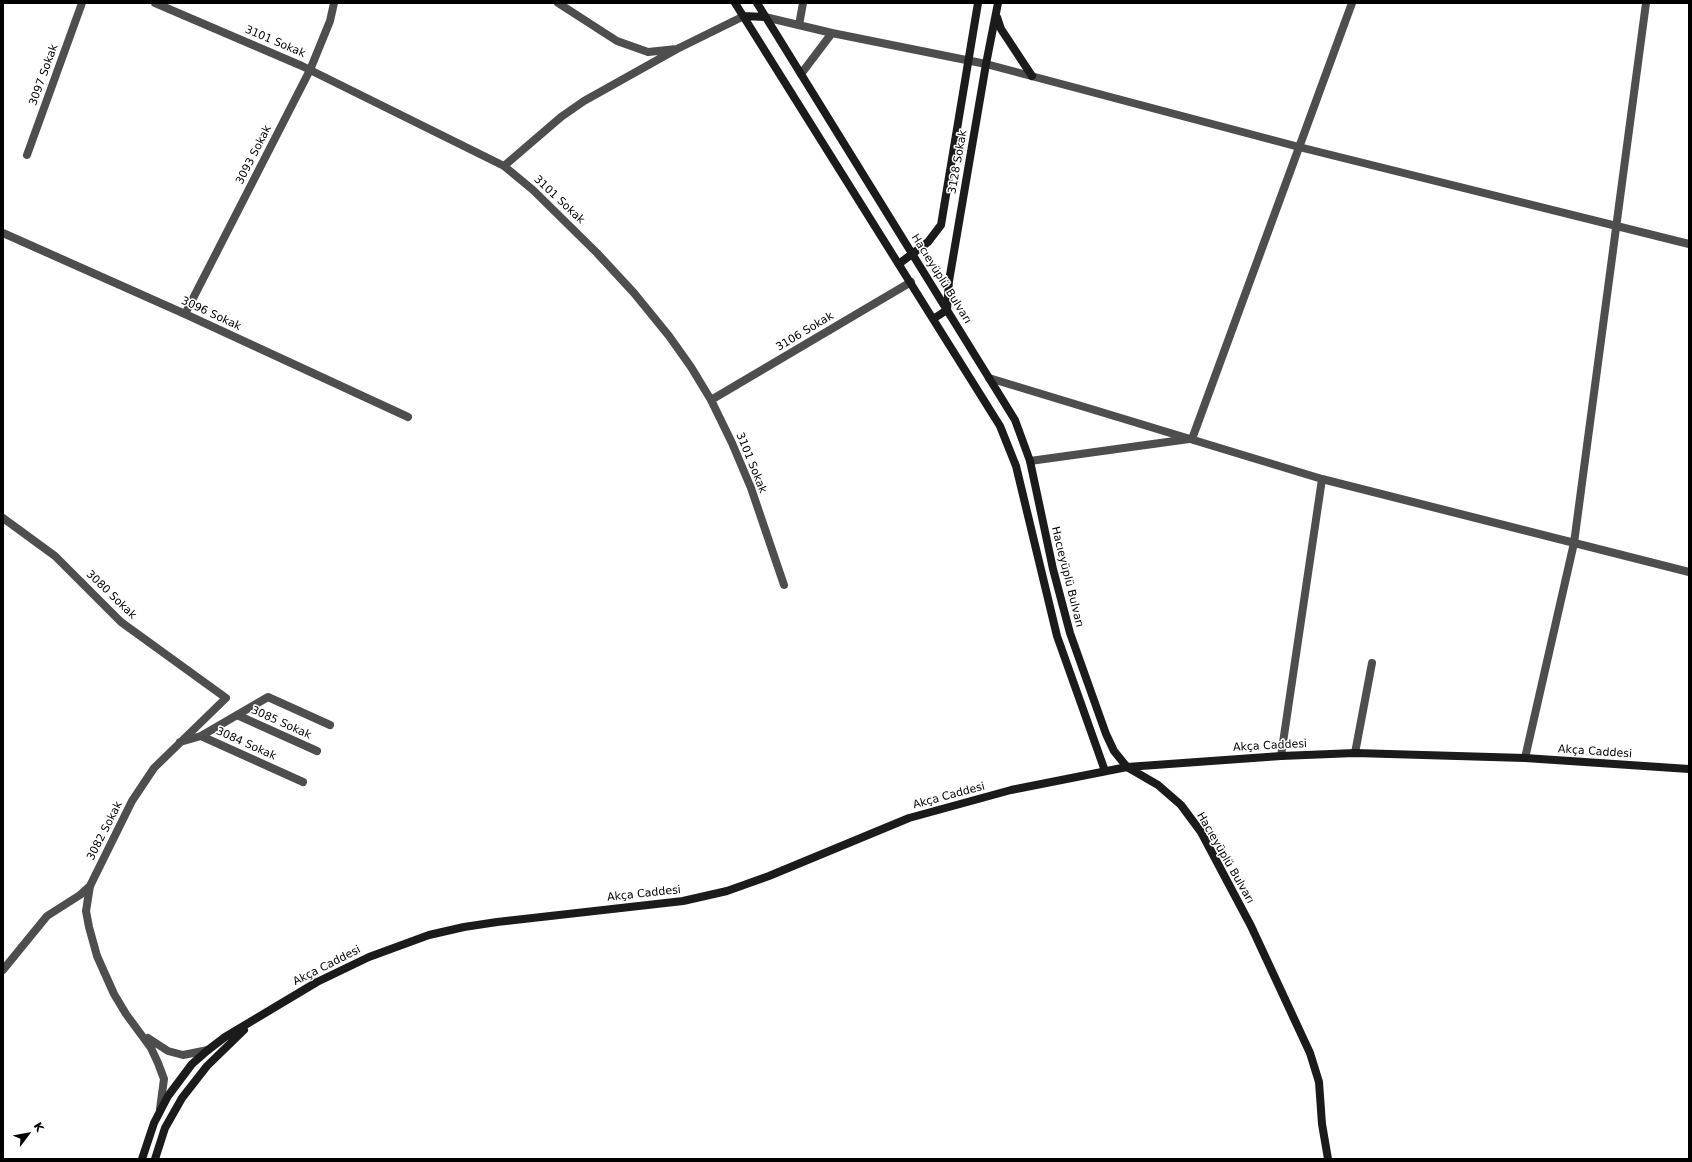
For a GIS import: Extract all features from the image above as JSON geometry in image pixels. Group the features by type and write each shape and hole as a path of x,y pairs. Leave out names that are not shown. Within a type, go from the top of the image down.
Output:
{"street":[{"name":"3097 Sokak","path":"27,155 82,3"},
{"name":"3101 Sokak","path":"155,3 310,70 504,166 534,190 566,220 634,293 669,336 712,400 751,488 784,585"},
{"name":"3093 Sokak","path":"185,314 310,70 330,21 334,3"},
{"path":"558,3 617,40 633,47 648,52 677,49"},
{"path":"736,3 900,263 1000,426 1007,440 1016,466 1057,636 1105,770"},
{"name":"Hacıeyüplü Bulvarı","path":"757,3 1015,420 1030,461 1053,569 1070,634 1106,734 1114,751 1127,767 1158,786 1181,805 1201,832 1251,926 1310,1053 1318,1082 1322,1124 1328,1159"},
{"path":"799,25 803,3"},
{"name":"3128 Sokak","path":"900,263 913,254 936,233 944,215 967,60 978,3"},
{"name":"3128 Sokak","path":"947,310 949,281 986,64 998,3"},
{"path":"1192,439 1352,3"},
{"path":"1525,758 1574,542 1646,3"},
{"path":"996,13 1001,29 1032,76"},
{"path":"504,166 572,109 677,49 744,16 765,17 832,33 986,64 1299,147 1689,244"},
{"path":"801,74 832,33"},
{"name":"3096 Sokak","path":"3,233 185,314 408,417"},
{"name":"3106 Sokak","path":"712,400 911,282"},
{"path":"933,319 947,310"},
{"path":"989,378 1322,478 1689,572"},
{"path":"1030,461 1192,439"},
{"path":"1281,756 1322,478"},
{"name":"3080 Sokak","path":"3,518 55,556 121,622 226,698"},
{"path":"1057,636 1070,634"},
{"path":"1355,753 1372,663"},
{"path":"201,736 268,697 330,725"},
{"name":"3082 Sokak","path":"3,970 47,916 80,896 90,886 132,801 154,768 179,742 226,698"},
{"name":"3085 Sokak","path":"237,715 317,751"},
{"name":"3084 Sokak","path":"179,742 201,736 303,782"},
{"name":"Akça Caddesi","path":"142,1159 159,1111 183,1075 192,1064 208,1050 225,1037 290,997 345,968 391,948 429,935 464,927 497,922 683,901 705,896 768,876 909,818 1011,790 1105,770 1127,767 1281,756 1355,753 1525,758 1689,769"},
{"path":"90,886 86,911 88,928 97,956 114,994 151,1048 164,1079 159,1111"},
{"name":"Akça Caddesi","path":"155,1159 171,1117 188,1090 207,1066 250,1023"},
{"path":"139,1031 168,1051 183,1055 208,1050"}]}
